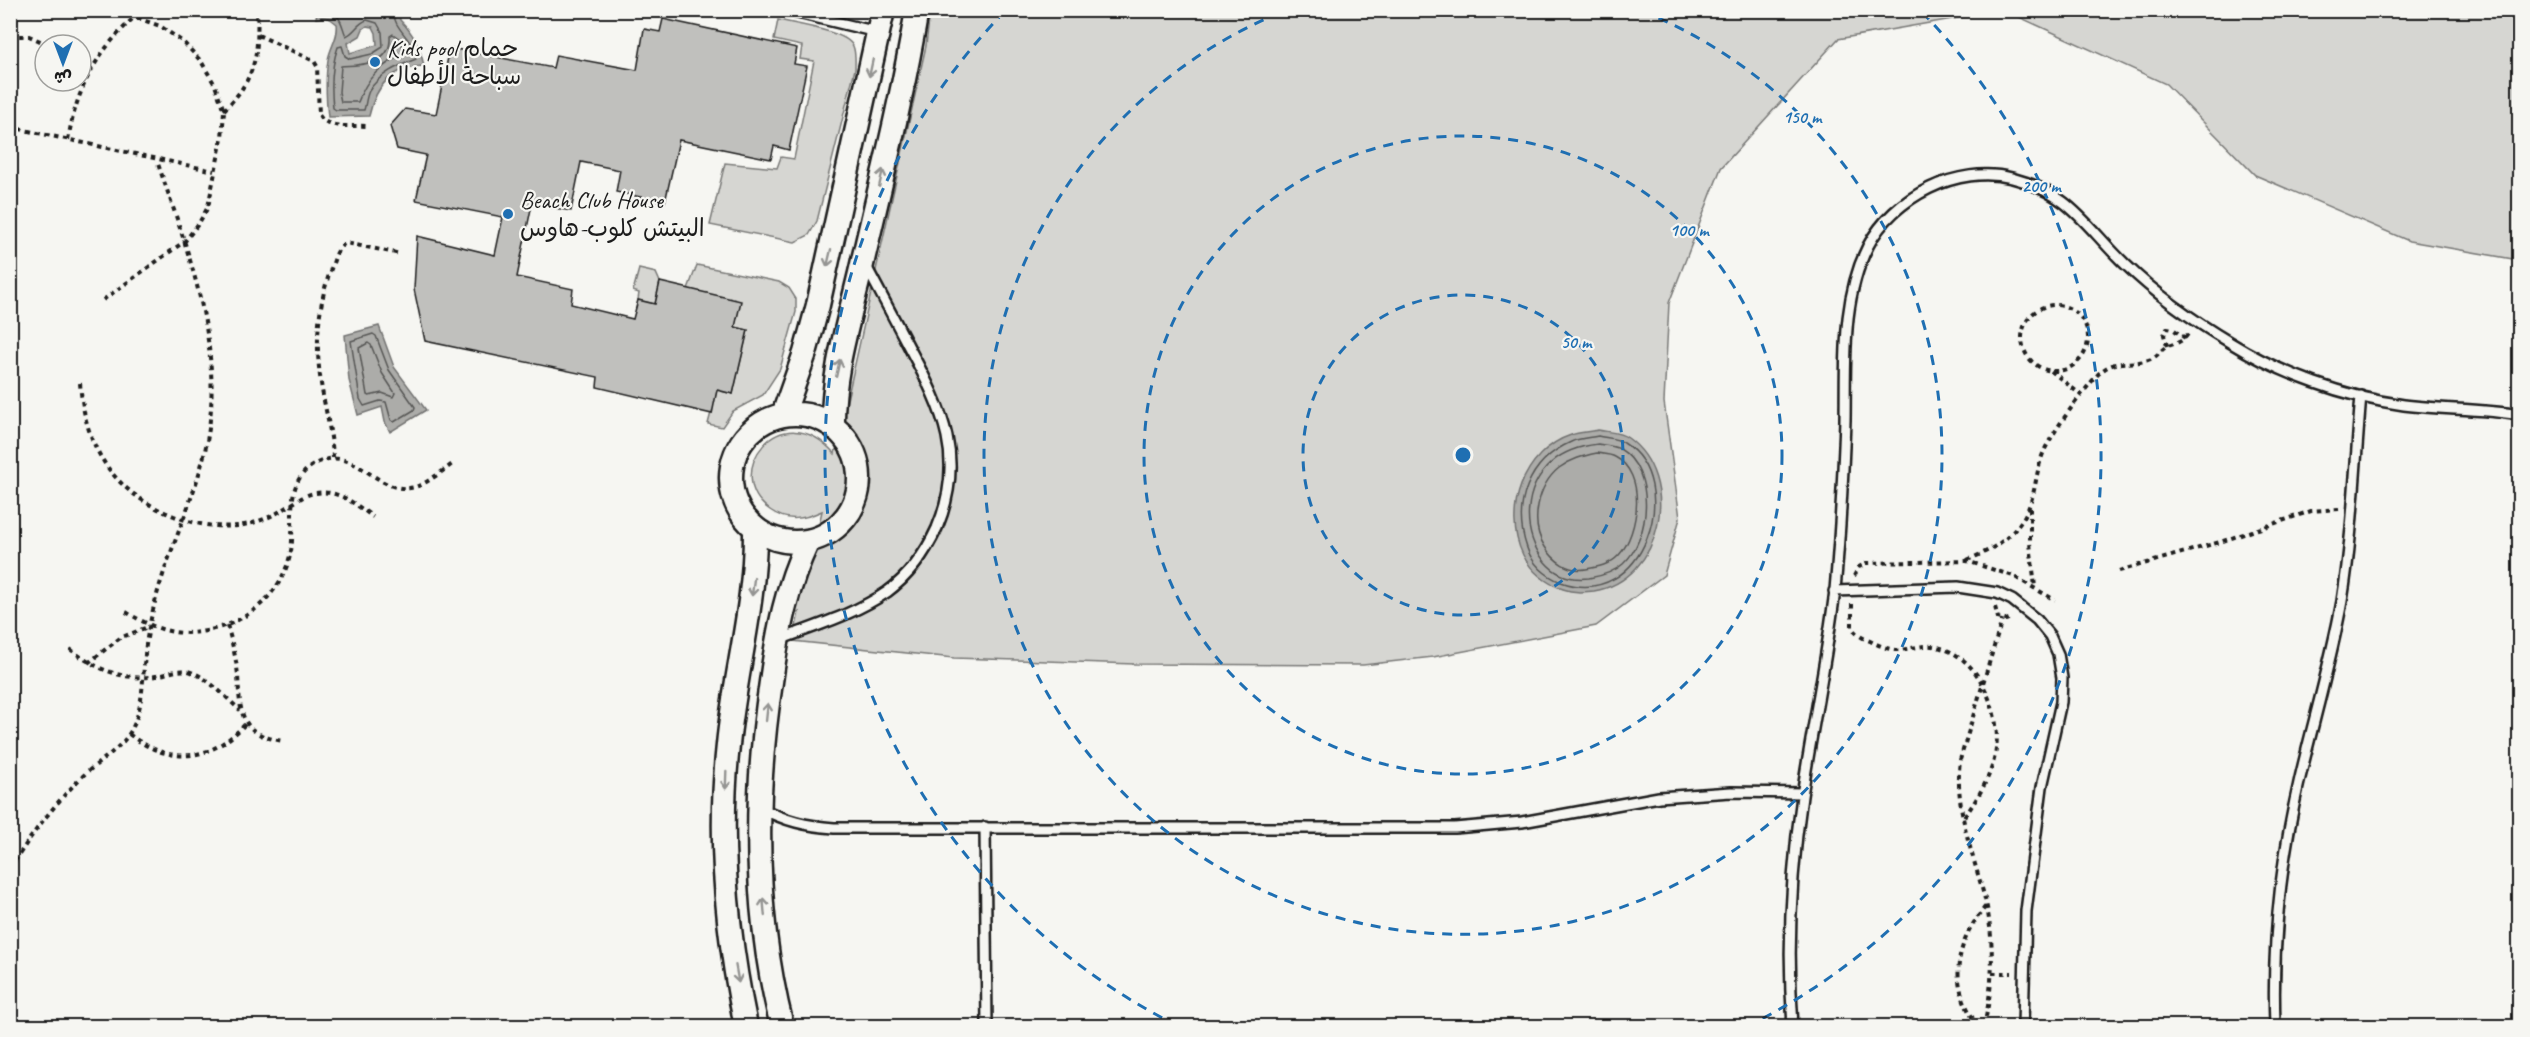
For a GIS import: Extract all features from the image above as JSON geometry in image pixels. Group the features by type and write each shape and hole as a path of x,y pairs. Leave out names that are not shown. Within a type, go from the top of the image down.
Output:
{"street":[{"path":"833,426 835,382 917,10"},
{"path":"783,415 805,353 818,305 881,21"},
{"path":"800,413 818,417 833,426 846,437 859,467 860,484 849,514 838,527 824,536 808,541 789,542 771,538 755,528 743,517 735,503 731,487 730,471 734,455 742,440 753,428 783,415 800,413"},
{"path":"746,1026 733,952 727,889 725,805 734,692 754,579 755,528"},
{"path":"782,1026 768,948 761,878 759,808 762,752 777,641 789,586 808,541"}],"lane":[{"path":"785,10 881,21"},
{"path":"1793,1026 1790,933 1794,863 1802,793 1815,726 1834,591 1843,463 1845,336 1855,283 1869,244 1894,212 1928,188 1967,176 2008,177 2047,190 2080,214 2125,265 2197,321 2234,346 2296,375 2361,396 2399,404 2520,415"},
{"path":"777,641 860,608 888,591 912,569 931,542 944,512 950,480 950,448 943,416 930,386 863,260"},
{"path":"2275,1026 2277,928 2286,853 2300,779 2324,689 2342,598 2361,396"},
{"path":"1834,591 1958,587 1997,593 2012,600 2037,620 2050,636 2058,654 2062,678 2061,702 2042,788 2026,910 2023,1026"},
{"path":"759,808 783,820 810,826 1455,828 1522,822 1659,797 1731,792 1802,793"},
{"path":"985,827 987,1026"}],"path":[{"path":"93,67 110,40 142,10"},
{"path":"224,111 237,98 254,67 258,51 256,10"},
{"path":"103,300 185,241 199,223 208,207 222,138 224,111 216,85 201,62 183,42 160,26 135,17"},
{"path":"258,35 314,61 317,66 319,108 323,120 328,124 367,126"},
{"path":"10,36 33,38"},
{"path":"68,140 80,93"},
{"path":"10,127 214,171"},
{"path":"10,869 66,794 129,734 142,697 150,626 159,589 194,492 205,451 212,408 212,376 207,326 185,241 157,160"},
{"path":"333,458 318,350 322,298 329,274 339,250 346,243 400,254"},
{"path":"2050,370 2060,370 2079,361 2088,342 2088,332 2078,314 2060,305 2040,308 2025,322 2022,332 2025,353 2040,367 2050,370 2081,395"},
{"path":"2035,588 2030,543 2030,504 2035,476 2045,449 2060,424 2101,371 2112,365 2154,358 2167,346 2174,346 2185,338 2197,321"},
{"path":"2167,346 2164,335 2167,328 2173,328 2185,338"},
{"path":"80,383 82,409 89,434 100,458 116,479 136,497 158,510 183,520 210,526 238,526 265,519 302,497 317,492 333,493 347,498 373,518"},
{"path":"126,612 150,626 169,632 188,634 208,631 246,617 275,589 285,571 291,542 293,491 298,478 314,464 333,458 356,464 388,485 402,489 416,487 454,463"},
{"path":"1967,561 1989,552 2004,542 2017,527 2030,504"},
{"path":"2120,571 2220,542 2311,512 2351,509"},
{"path":"1963,819 1986,782 1998,746 1995,715 1983,685 1966,662 1941,648 1923,645 1894,650 1856,633 1851,621 1855,574 1859,567 1866,563 1967,561 2013,576 2055,600"},
{"path":"1984,1026 1992,973 1991,939 1986,906 1959,800 1960,760 2002,620"},
{"path":"227,625 236,660 240,710 246,723 257,734 284,741"},
{"path":"88,663 120,638 150,626"},
{"path":"70,649 88,663 123,676 143,677 175,671 186,671 198,675 240,710"},
{"path":"129,734 144,746 162,753 181,756 200,754 218,748 246,723"},
{"path":"1978,1026 1970,1015 1961,993 1958,969 1961,946 1971,924 1986,906"}],"shaded area":[{"path":"930,11 1998,11 1838,39 1721,168 1669,303 1664,402 1680,518 1664,575 1596,626 1433,657 1363,665 1135,664 954,658 793,641 799,612 791,616 799,586 808,574 822,511 809,516 790,518 770,510 756,495 751,478 754,461 763,446 777,435 795,431 814,437 835,454 926,46"},
{"path":"2006,11 2519,11 2519,260 2409,241 2255,175 2166,84"},
{"path":"778,20 841,36 853,46 855,55 855,69 817,221 809,235 795,242 710,225 725,163 777,168 781,157 794,159 814,61 800,59 802,46 774,40"},
{"path":"697,265 779,282 789,288 796,299 796,312 780,369 763,395 733,411 722,427 708,424 717,390 733,394 748,330 735,327 688,289"},
{"path":"639,269 656,273 660,282 655,304 638,300 639,293 633,291"}],"water":[{"name":"Kids pool حمام سباحة الأطفال","path":"317,11 399,11 400,20 416,41 424,66 402,70 387,80 376,95 369,116 328,117 327,67 337,33 337,24 327,18 316,18","holes":["367,26 373,27 377,45 350,53 348,43 360,36"]},
{"path":"379,326 394,367 426,410 390,432 382,407 358,415 349,380 345,335"},
{"path":"1598,430 1625,436 1645,456 1656,477 1660,501 1658,525 1650,548 1636,568 1618,583 1594,591 1571,591 1545,580 1535,572 1523,555 1517,538 1516,502 1529,469 1540,454 1554,443 1571,435"}],"building":[{"name":"Beach Club House البيتش كلوب-هاوس","path":"663,19 797,48 794,64 807,66 789,150 774,146 771,159 679,140 665,202 616,192 620,170 581,162 571,211 532,204 517,277 573,289 571,304 633,319 638,300 655,304 660,282 741,301 735,327 748,330 733,394 717,390 712,414 597,387 598,377 425,341 414,289 417,236 495,255 503,217 416,200 426,155 397,149 390,126 405,109 436,114 450,48 553,68 556,55 637,70 644,29 660,32"}],"place":[{"name":"Kids pool حمام سباحة الأطفال","path":"375,62"},
{"name":"Beach Club House البيتش كلوب-هاوس","path":"508,214"}]}
